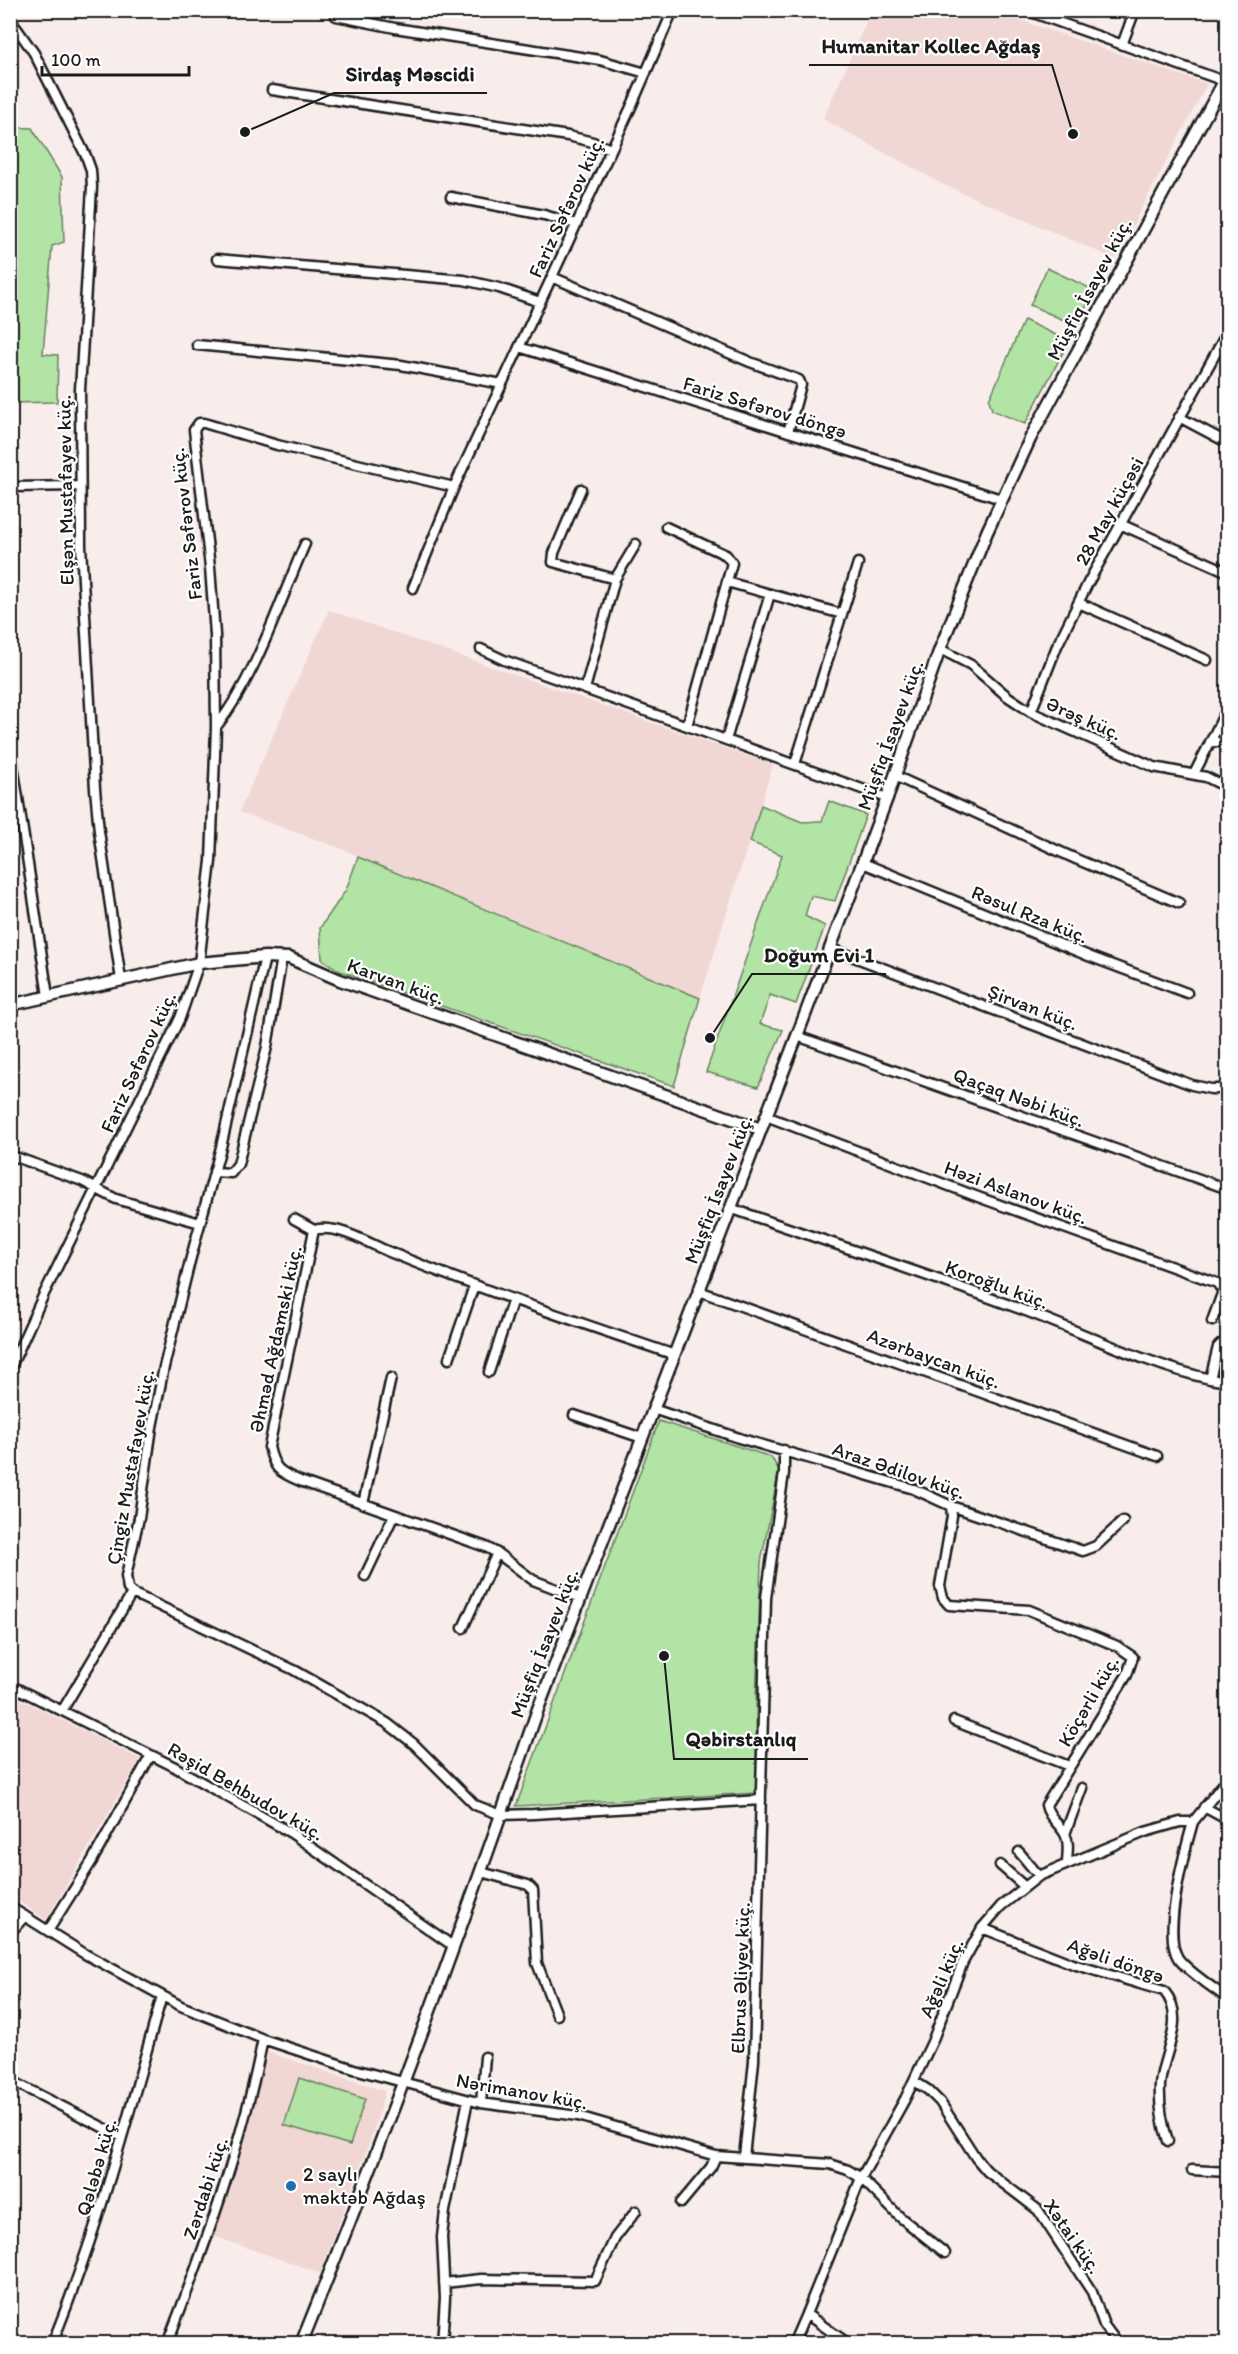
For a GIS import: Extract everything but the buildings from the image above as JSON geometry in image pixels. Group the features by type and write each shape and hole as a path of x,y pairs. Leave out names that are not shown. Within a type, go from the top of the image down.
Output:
{"street":[{"name":"Fariz Səfərov küç.","path":"10,1368 180,1018 199,963 211,861 216,728 215,635 210,567 192,435 196,426 204,423 277,445 454,487 673,10"},
{"path":"1024,10 1047,14 1122,45 1226,77"},
{"path":"1122,45 1135,10"},
{"path":"336,16 395,28 600,60 646,73"},
{"name":"Elşən Mustafayev küç.","path":"10,20 34,53 91,170 92,207 80,390 81,546 95,789 121,980"},
{"name":"Müşfiq İsayev küç.","path":"301,2343 358,2203 481,1872 538,1709 863,863 940,649 1001,499 1031,436 1120,268 1226,77"},
{"path":"272,90 568,136 611,149"},
{"path":"451,197 544,215 576,224"},
{"path":"217,259 464,280 492,286 540,302"},
{"path":"552,276 750,362 799,380 801,385 788,432"},
{"name":"28 May küçəsi","path":"1031,712 1057,646 1078,603 1227,331"},
{"path":"197,345 401,365 502,384"},
{"name":"Fariz Səfərov döngə","path":"519,347 1001,499"},
{"path":"1179,417 1227,443"},
{"path":"10,487 80,486"},
{"path":"413,588 454,487"},
{"path":"581,489 554,553 553,562 615,579"},
{"path":"1120,524 1227,572"},
{"path":"666,527 732,559 687,726"},
{"path":"216,728 248,678 305,543"},
{"path":"585,689 615,579 636,544"},
{"path":"795,764 858,563"},
{"path":"727,582 842,614"},
{"path":"726,740 770,594"},
{"path":"1078,603 1207,660"},
{"path":"482,649 504,660 887,798"},
{"name":"Ərəş küç.","path":"940,649 971,665 1007,696 1031,712 1154,767 1206,777 1227,788"},
{"path":"1194,774 1227,707"},
{"path":"1210,742 1227,742"},
{"path":"10,745 48,996"},
{"path":"895,776 1076,859 1179,903"},
{"name":"Rəsul Rza küç.","path":"863,863 1091,957 1187,993"},
{"name":"Şirvan küç.","path":"830,948 1192,1085 1225,1089"},
{"name":"Çingiz Mustafayev küç.","path":"265,957 214,1172 164,1367 152,1427 139,1518 126,1576 128,1589 354,1702 403,1734 475,1805 501,1815"},
{"path":"214,1172 231,1173 238,1164 267,1047 282,957"},
{"name":"Karvan küç.","path":"10,1005 199,963 282,957 295,960 373,992 760,1129"},
{"name":"Qaçaq Nəbi küç.","path":"797,1036 1222,1187 1227,1192"},
{"name":"Həzi Aslanov küç.","path":"765,1116 978,1197 1216,1283 1223,1291 1212,1321"},
{"path":"10,1155 82,1181 116,1199 200,1223"},
{"name":"Koroğlu küç.","path":"730,1208 1003,1303 1143,1359 1227,1382"},
{"path":"294,1219 314,1230"},
{"name":"Əhməd Ağdamski küç.","path":"580,1598 533,1580 497,1553 282,1473 273,1463 269,1447 314,1230 323,1228 350,1235 474,1286 675,1355"},
{"path":"449,1359 474,1286"},
{"name":"Azərbaycan küç.","path":"699,1291 1157,1456"},
{"path":"489,1371 513,1299"},
{"path":"1210,1379 1218,1347 1221,1344 1227,1344"},
{"path":"363,1504 392,1378"},
{"name":"Araz Ədilov küç.","path":"653,1409 742,1439 914,1488 951,1506 1083,1551 1096,1546 1122,1521"},
{"path":"574,1415 642,1438"},
{"name":"Elbrus Əliyev küç.","path":"744,2157 754,2061 766,1598 784,1473 784,1450"},
{"name":"Köçərli küç.","path":"951,1506 952,1516 940,1586 943,1598 949,1605 1029,1610 1117,1646 1133,1657 1127,1675 1046,1805 1047,1812 1065,1834"},
{"path":"365,1576 394,1515"},
{"path":"463,1628 497,1553"},
{"path":"62,1711 132,1593"},
{"name":"Rəşid Behbudov küç.","path":"10,1685 151,1755 291,1833 453,1947"},
{"path":"954,1721 1069,1766"},
{"path":"48,1931 92,1860 151,1755"},
{"path":"1227,1778 1193,1822 1173,1923 1175,1951 1180,1960 1227,2001"},
{"path":"1067,1864 1068,1842 1065,1834 1082,1788"},
{"path":"501,1815 761,1800"},
{"path":"1204,1808 1227,1820"},
{"name":"Ağəli küç.","path":"861,2178 914,2081 942,2020 963,1962 982,1928 1024,1886 1039,1876 1169,1824 1193,1822"},
{"path":"1019,1852 1039,1876"},
{"path":"1000,1865 1024,1886"},
{"path":"481,1872 528,1885 533,1890 537,1963 557,2015"},
{"name":"Nərimanov küç.","path":"10,1907 85,1954 162,1996 263,2039 402,2084 481,2103 578,2116 716,2156 830,2164 848,2170 861,2178 900,2217 945,2253"},
{"path":"10,1933 25,1916"},
{"name":"Ağəli döngə","path":"982,1928 1073,1964 1164,1991 1172,2000 1174,2027 1160,2084 1164,2128 1168,2141"},
{"name":"Qələbə küç.","path":"52,2343 99,2217 162,1996"},
{"name":"Zərdabi küç.","path":"167,2343 191,2281 242,2128 263,2039"},
{"path":"481,2103 486,2056"},
{"path":"10,2080 122,2137"},
{"name":"Xətai küç.","path":"914,2081 940,2102 987,2171 1031,2202 1038,2210 1092,2292 1104,2325 1118,2343"},
{"path":"442,2343 444,2283 442,2236 468,2100"},
{"path":"681,2203 711,2167 716,2156"},
{"path":"1192,2170 1227,2172"},
{"path":"793,2343 861,2178"},
{"path":"444,2283 481,2279 595,2281 615,2238 636,2211"},
{"path":"806,2314 849,2343"}],"shaded area":[{"path":"871,11 994,11 1207,84 1115,259 942,184 823,119"},
{"path":"329,610 773,765 700,998 337,847 239,812"},
{"path":"10,1694 140,1759 46,1920 11,1896"},
{"name":"2 saylı məktəb Ağdaş","path":"268,2052 385,2091 372,2136 320,2273 213,2236 249,2125"}],"green space":[{"path":"11,127 32,128 62,177 64,242 52,246 43,354 58,355 57,402 11,403"},
{"path":"1047,268 1094,290 1077,326 1030,305"},
{"path":"1024,320 1069,341 1025,424 992,410 989,400"},
{"path":"829,801 866,815 835,901 811,896 805,916 825,926 796,1004 770,995 760,1024 783,1030 758,1087 706,1072 782,855 750,842 761,805 802,822 822,821"},
{"path":"358,857 700,998 674,1086 340,971 322,959 320,928 346,890"},
{"path":"659,1421 771,1457 779,1470 761,1562 756,1702 757,1793 516,1806"},
{"path":"299,2078 365,2099 350,2145 284,2125"}],"place":[{"name":"Sirdaş Məscidi","path":"245,132"},
{"name":"Humanitar Kollec Ağdaş","path":"1073,134"},
{"name":"Doğum Evi 1","path":"710,1038"},
{"name":"Qəbirstanlıq","path":"664,1656"},
{"name":"2 saylı məktəb Ağdaş","path":"291,2186"}]}
